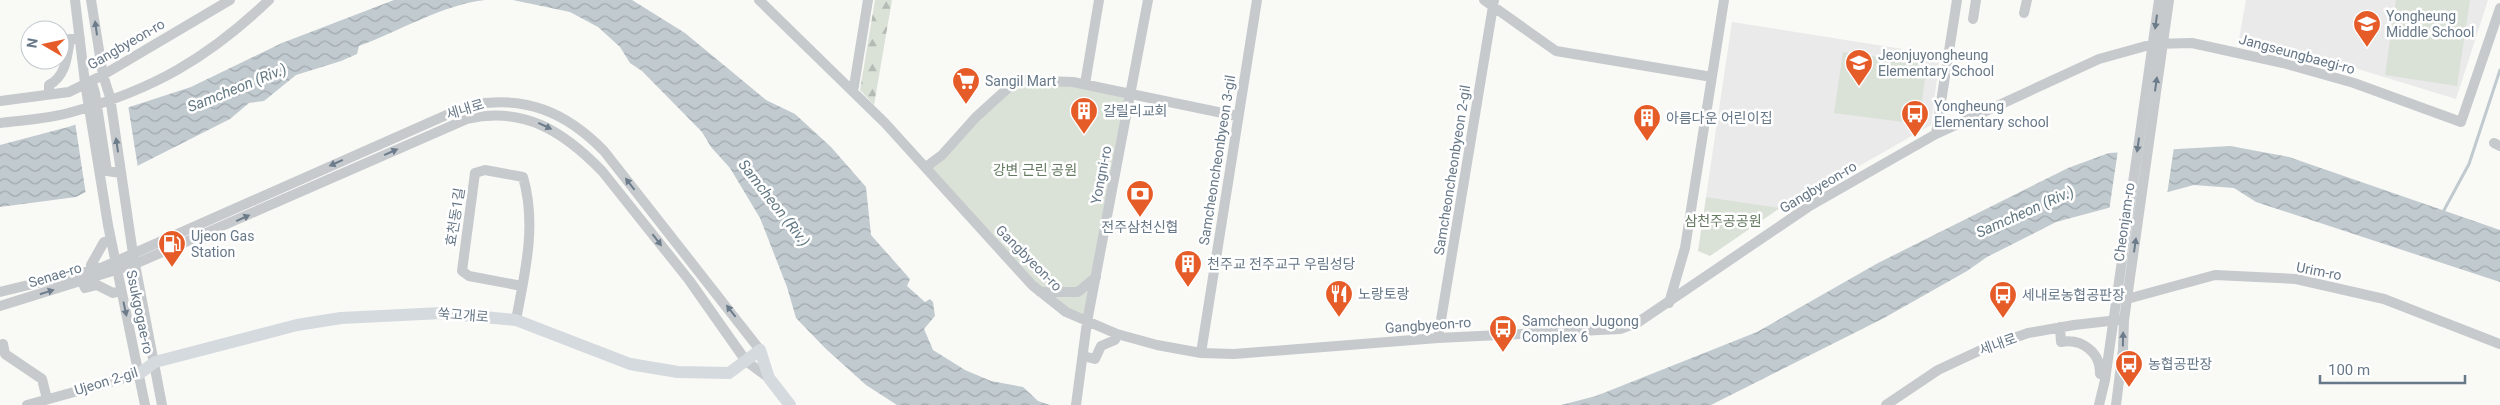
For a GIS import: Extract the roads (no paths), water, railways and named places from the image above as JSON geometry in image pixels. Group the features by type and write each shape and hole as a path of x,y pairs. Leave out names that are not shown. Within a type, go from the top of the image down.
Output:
{"main road":[{"name":"쑥고개로","path":"155,362 297,324 341,318 442,312 516,320 630,364 678,372 729,373 760,350"},
{"name":"세내로","path":"760,350 768,378 790,405"},
{"name":"Ujeon 2-gil","path":"139,374 155,362"}],"street":[{"path":"76,0 85,83 92,94 107,171 121,173"},
{"name":"Ssukgogae-ro","path":"91,0 102,75 109,90 134,259 162,405"},
{"name":"Gangbyeon-ro","path":"0,101 68,92 102,75 230,0"},
{"path":"0,123 71,113 137,91 195,61 268,0"},
{"name":"Gangbyeon-ro","path":"759,0 926,167 1040,292 1087,325 1116,337 1201,353 1234,354 1438,338 1620,329 1637,323 1668,303 1808,207 1936,134 2099,59 2158,44"},
{"path":"853,92 868,0"},
{"path":"1085,84 1099,0"},
{"name":"Yongni-ro","path":"1076,405 1087,325 1148,0"},
{"name":"Samcheoncheonbyeon 3-gil","path":"1201,353 1237,116 1257,0"},
{"path":"1484,0 1494,3 1556,51 1712,77"},
{"path":"1668,303 1685,248 1724,0"},
{"path":"1936,134 1957,0"},
{"path":"1973,19 1976,0"},
{"path":"2024,13 2027,0"},
{"path":"2158,44 2159,0"},
{"path":"2158,44 2169,0"},
{"name":"Samcheoncheonbyeon 2-gil","path":"1438,338 1494,3"},
{"name":"Jangseungbaegi-ro","path":"2158,44 2192,43 2283,63 2354,83 2461,122 2500,8"},
{"path":"49,94 49,85 57,80 64,70 70,40 80,39"},
{"name":"Cheonjam-ro","path":"2099,405 2105,380 2117,294 2158,44"},
{"name":"Cheonjam-ro","path":"2116,405 2154,61"},
{"path":"926,167 942,155 976,117 1017,80 1085,84 1237,116"},
{"name":"Ssukgogae-ro","path":"92,94 110,240 145,405"},
{"name":"세내로","path":"134,259 469,105 492,101 512,102 546,109 564,118 589,135 604,151 760,350"},
{"name":"세내로","path":"91,270 117,266 467,119 489,114 511,115 535,122 560,133 587,154 602,170 689,280 746,361 768,378"},
{"name":"효천동1길","path":"516,320 530,248 528,209 523,178 485,170 476,173 462,272 469,276 522,286"},
{"path":"91,270 91,265 104,242 110,240"},
{"name":"Senae-ro","path":"0,306 82,281 117,266"},
{"name":"Senae-ro","path":"0,292 91,270"},
{"name":"Urim-ro","path":"2128,296 2215,275 2296,279 2384,299 2500,344"},
{"path":"1040,292 1078,292 1096,277"},
{"path":"82,281 84,288 97,286 113,293 121,291"},
{"name":"세내로","path":"1886,405 1938,370 1983,349 2028,333 2060,327 2124,320"},
{"path":"2060,327 2061,342 2070,340 2082,344 2094,353 2100,363 2100,378 2105,380"},
{"path":"1083,356 1095,359 1101,346 1116,337"},
{"path":"3,344 5,354 42,379 47,399"},
{"name":"Ujeon 2-gil","path":"27,405 139,374"}],"water":[{"name":"Samcheon (Riv.)","path":"394,0 485,0 454,7 438,13 359,46 357,54 341,61 296,75 264,101 249,103 230,119 76,197 0,207 0,145 68,127 191,87 282,43"},
{"name":"Samcheon (Riv.)","path":"513,0 632,0 685,33 766,100 795,114 831,147 866,187 871,235 910,279 907,286 925,302 930,299 933,302 935,316 924,329 933,350 965,370 991,381 1023,387 1038,401 1050,405 897,405 866,385 826,349 796,318 787,287 760,218 730,168 711,147 702,132 642,71 630,63 620,47 598,27 570,12"},
{"name":"Samcheon (Riv.)","path":"2230,146 2289,157 2500,230 2500,282 2256,202 2234,188 2194,185 2056,222 1987,257 1967,271 1884,318 1711,405 1561,405 1596,396 1757,332 1878,263 2068,168 2109,153"}],"waterway":[{"path":"2443,212 2469,164 2500,70"}],"place":[{"name":"Yongheung Middle School","path":"2367,48"},
{"name":"Jeonjuyongheung Elementary School","path":"1859,87"},
{"name":"Sangil Mart","path":"966,105"},
{"name":"갈릴리교회","path":"1084,135"},
{"name":"Yongheung Elementary school","path":"1915,138"},
{"name":"아름다운 어린이집","path":"1647,142"},
{"name":"전주삼천신협","path":"1140,218"},
{"name":"Ujeon Gas Station","path":"172,268"},
{"name":"천주교 전주교구 우림성당","path":"1188,288"},
{"name":"노랑토랑","path":"1339,318"},
{"name":"세내로농협공판장","path":"2003,319"},
{"name":"Samcheon Jugong Complex 6","path":"1503,353"},
{"name":"농협공판장","path":"2129,388"}],"park label":[{"name":"강변 근린 공원","path":"1035,170"},
{"name":"삼천주공공원","path":"1723,221"}]}
